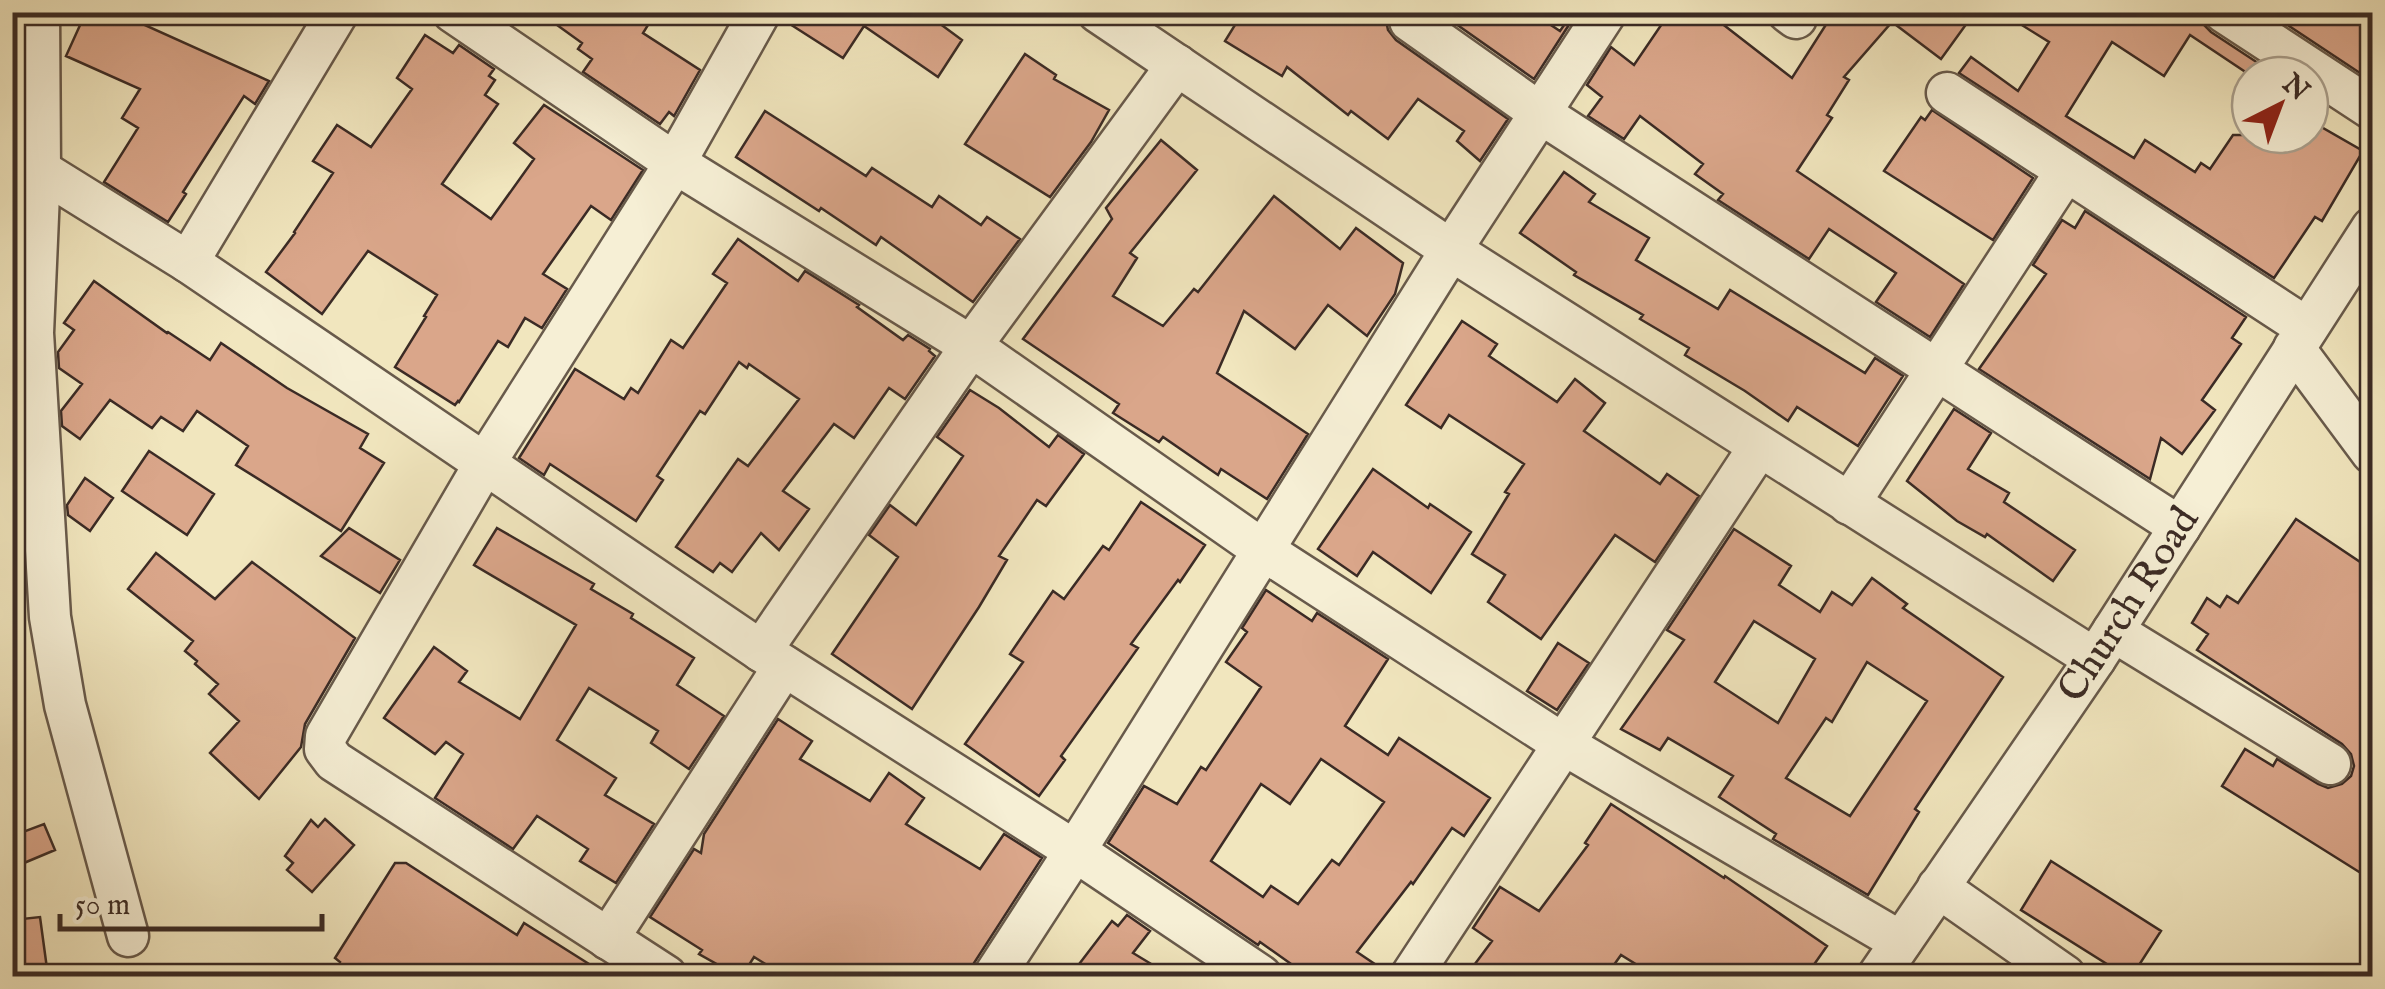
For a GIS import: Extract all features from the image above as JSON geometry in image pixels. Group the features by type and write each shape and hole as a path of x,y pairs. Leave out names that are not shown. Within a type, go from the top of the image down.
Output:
{"street":[{"path":"38,12 40,170 33,316 24,397 62,688 128,936"},
{"path":"188,262 338,12"},
{"path":"453,12 674,162 972,346 1262,550 1564,744 1901,942"},
{"path":"666,976 334,762 325,749 326,736 485,463 674,162 760,12"},
{"path":"994,976 1451,250 1606,12"},
{"path":"2224,12 2372,108"},
{"path":"1110,16 1451,250 1849,504 2330,764"},
{"path":"1410,21 1540,113 2180,526"},
{"path":"608,939 772,658 972,346 1177,65"},
{"path":"1948,93 2066,171 2301,338 2372,453"},
{"path":"40,170 188,262 772,658 1075,851 1260,976"},
{"path":"1849,504 2066,171"},
{"name":"Church Road","path":"1878,976 2104,645 2372,228"},
{"path":"1411,976 1759,447"},
{"path":"1938,887 2065,976"}],"building":[{"path":"86,12 116,12 269,81 255,104 244,96 168,222 104,182 138,128 122,118 140,89 66,56"},
{"path":"539,12 656,12 643,33 700,70 674,116 669,112 660,124 583,72 592,59 578,49 582,43"},
{"path":"784,12 924,12 962,40 938,77 864,26 843,58 782,19"},
{"path":"1243,12 1389,12 1388,30 1396,40 1508,119 1480,161 1457,141 1464,131 1418,99 1388,139 1351,111 1348,115 1287,67 1282,76 1225,41"},
{"path":"1439,12 1531,12 1560,31 1571,15 1574,17 1534,79"},
{"path":"1670,12 1707,12 1792,78 1834,12 1975,12 1941,59 1892,22 1844,77 1849,80 1827,115 1832,118 1797,171 1964,284 1930,337 1876,302 1896,273 1829,229 1809,259 1718,200 1723,194 1695,174 1703,164 1640,116 1624,139 1588,116 1602,97 1587,85 1611,47 1634,65"},
{"path":"2001,12 2201,12 2203,24 2211,32 2246,55 2230,55 2230,62 2190,35 2164,76 2112,42 2066,116 2134,158 2145,140 2195,172 2201,163 2210,169 2230,139 2230,155 2330,155 2330,132 2363,151 2322,221 2315,217 2274,278 1959,73 1971,57 2018,91 2049,42"},
{"path":"2268,12 2372,12 2372,81"},
{"path":"425,35 453,53 459,45 494,69 489,76 495,80 485,95 498,104 442,184 491,219 534,159 514,143 544,105 643,170 611,220 591,206 543,274 567,289 542,328 525,318 508,347 498,341 455,405 395,367 437,295 368,251 322,314 266,272 333,173 313,161 337,125 371,147 412,89 397,78"},
{"path":"1025,54 1056,75 1054,79 1109,110 1091,142 1050,197 965,144"},
{"path":"1932,110 2033,178 1993,240 1884,171 1921,117 1925,120"},
{"path":"765,111 866,176 872,168 932,207 939,196 981,225 987,217 1020,239 973,302 881,237 876,245 736,157"},
{"path":"1161,140 1197,170 1130,253 1137,258 1113,296 1163,326 1194,289 1198,292 1274,196 1340,249 1356,228 1403,263 1395,294 1367,336 1328,305 1295,349 1244,311 1217,373 1308,434 1267,499 1221,469 1218,475 1163,437 1159,442 1113,413 1119,404 1023,339 1112,219 1106,208"},
{"path":"1564,172 1595,194 1589,202 1649,238 1636,260 1718,309 1730,290 1865,373 1875,358 1903,376 1858,446 1797,407 1788,421 1685,355 1689,348 1640,319 1643,315 1574,275 1576,272 1520,233"},
{"path":"2085,211 2246,317 2232,338 2241,344 2202,400 2215,410 2182,454 2161,438 2150,479 1979,369 2046,274 2033,265 2062,220 2075,228"},
{"path":"738,239 798,281 805,271 859,305 903,340 908,335 935,356 905,399 889,388 854,438 834,424 783,491 809,509 779,550 761,533 732,572 720,563 713,572 676,547 738,459 748,466 799,399 749,364 747,368 739,362 705,414 700,411 657,476 663,480 636,521 550,464 544,475 519,458 575,369 624,399 631,388 638,393 671,340 683,348 727,283 713,274"},
{"path":"94,281 210,360 221,343 287,388 368,434 360,448 384,463 341,531 236,465 248,446 197,411 183,431 161,417 152,428 110,400 80,439 62,426 61,411 82,384 59,368 58,352 74,330 64,323"},
{"path":"1462,321 1497,344 1489,356 1557,402 1575,379 1605,403 1584,431 1660,484 1667,474 1699,496 1655,562 1615,535 1541,639 1488,602 1505,575 1472,554 1524,464 1449,415 1441,428 1406,405"},
{"path":"970,390 1049,447 1058,435 1084,454 1046,506 1037,500 999,556 1007,560 912,709 832,654 898,557 869,535 890,505 916,525 963,456 937,437"},
{"path":"1954,409 1991,433 1968,469 2009,493 2004,502 2075,550 2053,581 1987,534 1985,537 1957,521 1907,481"},
{"path":"149,451 214,494 187,535 122,491"},
{"path":"12,469 18,474 22,546 12,556"},
{"path":"1373,469 1428,508 1430,504 1471,532 1431,593 1373,552 1357,576 1318,549"},
{"path":"85,478 113,498 90,531 68,515 67,505"},
{"path":"1141,502 1205,545 1131,644 1138,648 1061,756 1065,760 1039,796 965,744 1023,662 1010,654 1053,591 1064,599 1103,546 1109,550"},
{"path":"2296,519 2372,570 2372,880 2222,786 2245,749 2273,766 2277,759 2328,788 2342,784 2351,776 2354,766 2351,754 2342,744 2197,650 2208,634 2192,623 2207,598 2220,607 2227,596 2238,603"},
{"path":"349,528 400,560 380,593 321,556"},
{"path":"497,528 594,584 591,589 694,658 677,685 724,716 689,769 651,743 658,731 589,688 557,740 616,778 605,795 654,824 616,883 580,861 588,849 537,816 513,849 435,798 463,754 446,742 435,754 384,718 434,647 467,671 459,682 520,719 576,625 474,565"},
{"path":"1734,529 1791,566 1779,585 1820,612 1832,592 1852,605 1872,578 1907,604 1903,608 2003,677 1915,809 1919,812 1868,895 1773,839 1776,834 1719,797 1733,776 1668,738 1660,750 1621,729 1684,640 1667,630","holes":["1754,621 1815,659 1778,723 1715,682","1867,662 1927,701 1850,816 1786,778 1826,718 1832,722"]},
{"path":"156,553 215,599 252,562 355,638 305,724 301,747 259,799 210,753 239,721 209,694 218,684 185,651 193,641 128,589"},
{"path":"1266,590 1312,621 1317,613 1388,659 1345,726 1388,755 1399,738 1490,798 1464,836 1452,828 1413,884 1357,952 1388,976 1308,976 1108,843 1144,786 1177,804 1201,767 1206,770 1261,687 1226,662 1247,632 1242,628","holes":["1321,759 1384,802 1339,865 1332,860 1298,904 1271,886 1263,897 1211,861 1261,784 1290,804"]},
{"path":"1558,643 1589,663 1557,710 1527,691"},
{"path":"778,719 812,741 800,759 870,801 889,773 924,798 906,824 980,869 1004,834 1042,858 974,963 971,976 785,976 754,957 742,976 738,976 699,954 702,950 650,917 694,849 701,853 704,834"},
{"path":"1611,804 1827,946 1806,976 1655,976 1621,955 1606,976 1466,976 1492,941 1473,928 1500,887 1539,911 1588,845 1585,843"},
{"path":"325,819 354,845 312,892 287,870 293,863 285,856 311,820 318,827"},
{"path":"44,824 55,850 12,868 12,836"},
{"path":"2051,861 2161,931 2132,976 2126,976 2021,910"},
{"path":"395,863 406,863 517,935 524,923 608,976 332,976 340,962 335,958"},
{"path":"1127,915 1150,931 1133,953 1171,976 1070,976 1112,921 1118,926"},
{"path":"40,917 48,976 12,976 12,920"}]}
